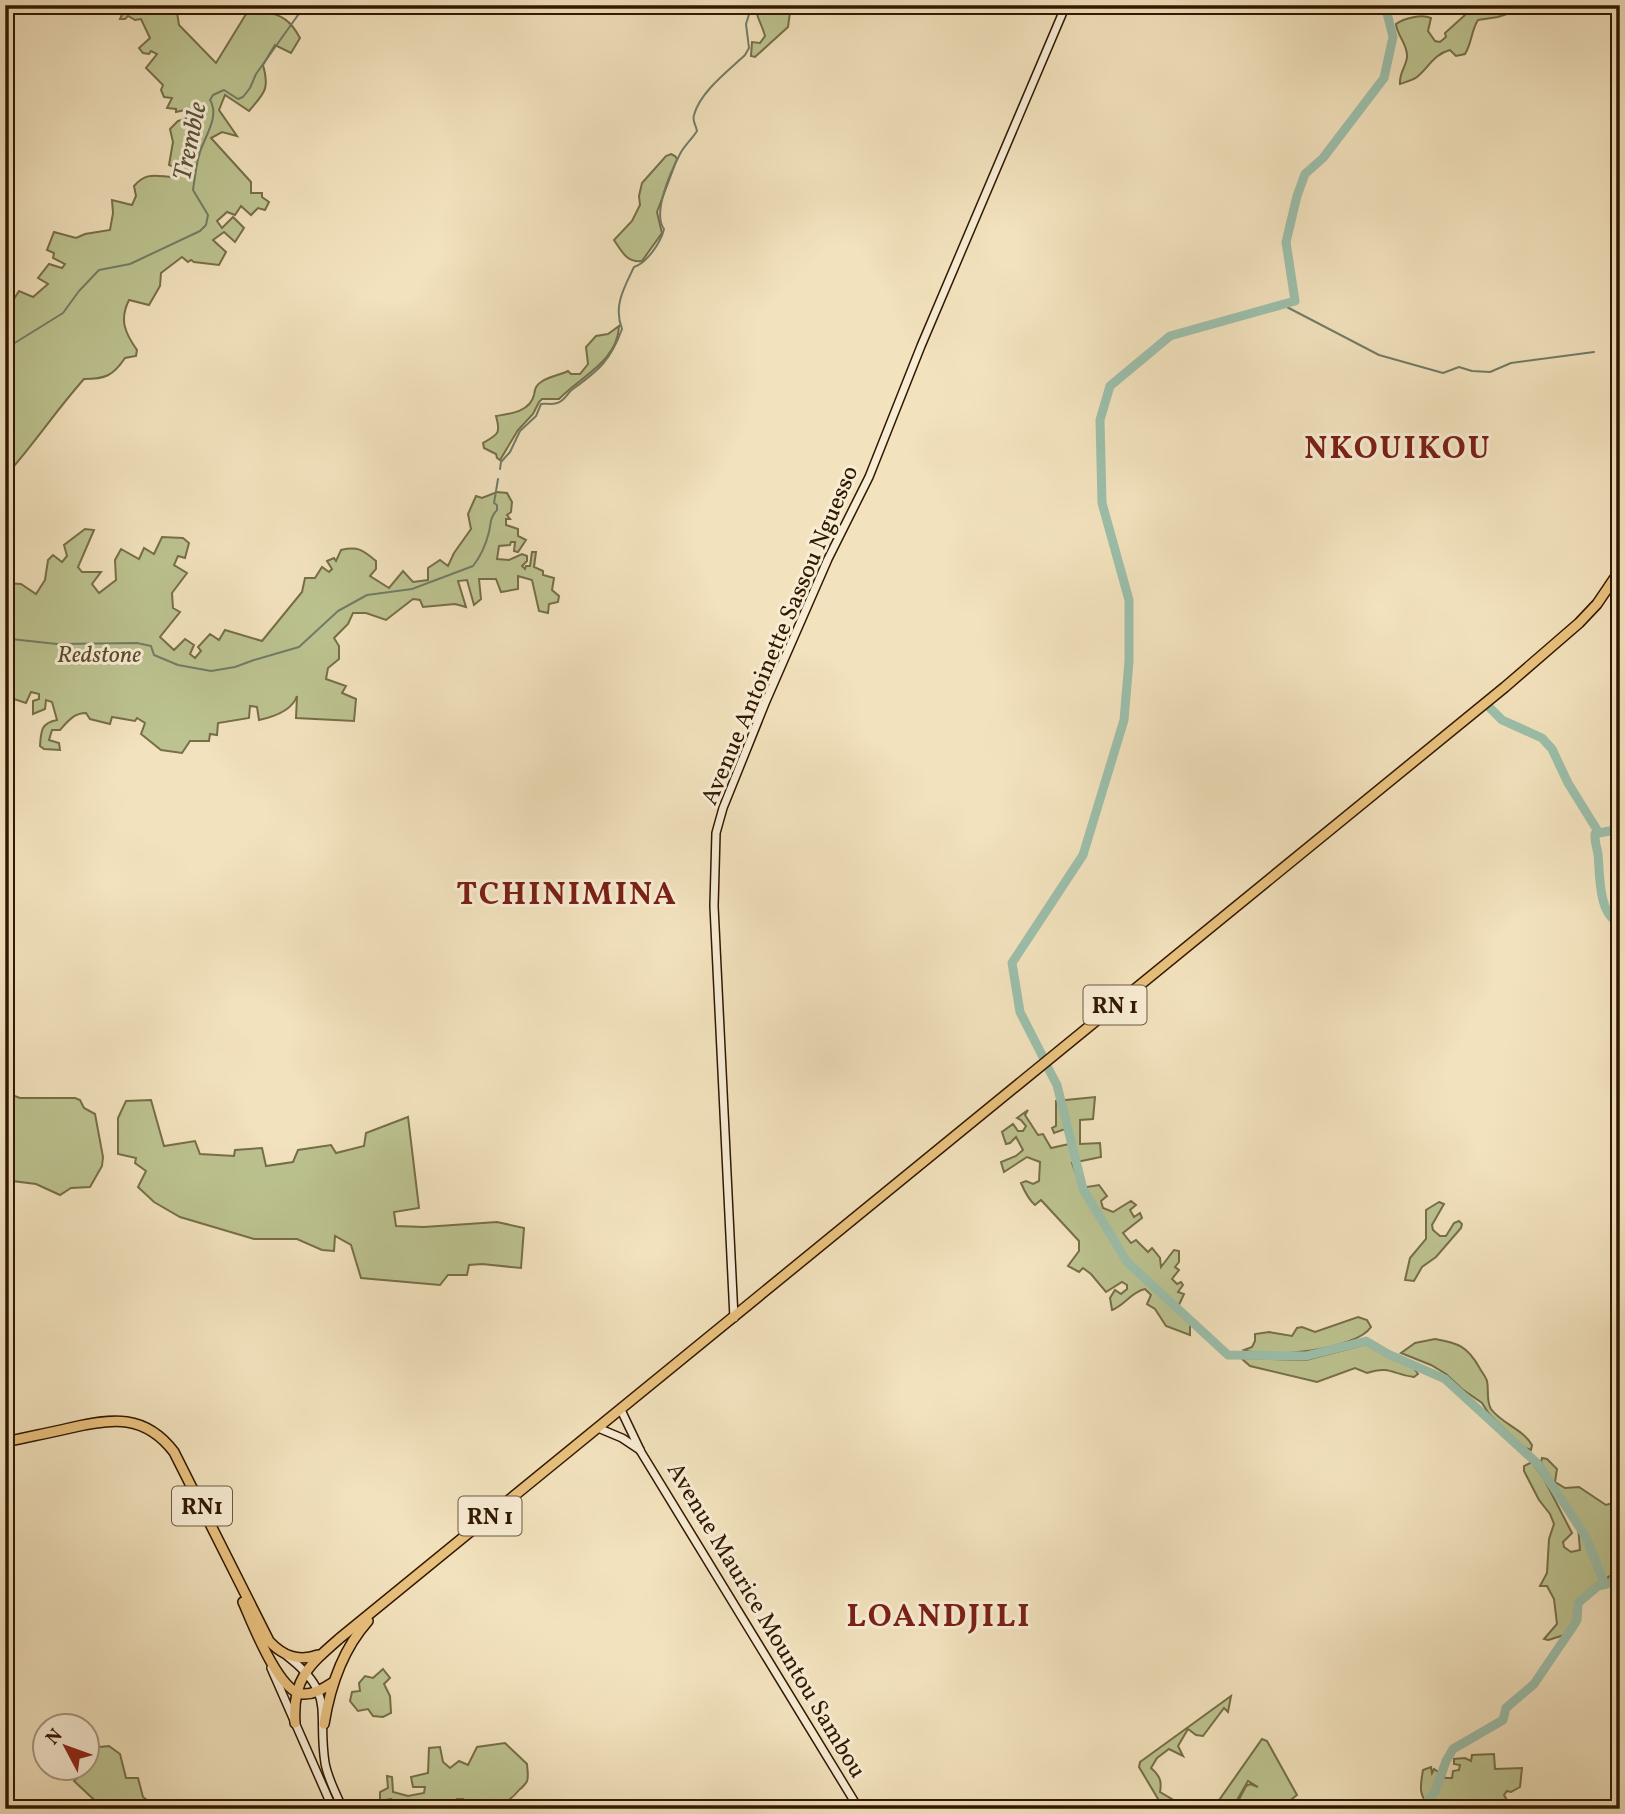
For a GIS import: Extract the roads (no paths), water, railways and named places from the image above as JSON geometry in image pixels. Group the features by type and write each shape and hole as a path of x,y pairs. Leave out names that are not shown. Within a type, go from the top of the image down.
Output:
{"highway":[{"name":"RN 1","path":"323,1653 1515,678 1579,623 1597,604 1620,570"},
{"name":"RN1","path":"5,1442 109,1420 130,1422 151,1430 169,1445 269,1641 286,1656"},
{"name":"RN1","path":"74,1427 123,1424 146,1432 164,1445 206,1522 253,1626 279,1674 296,1693"},
{"name":"RN 1","path":"332,1683 347,1650 382,1604"},
{"path":"340,1638 347,1641 347,1650"},
{"path":"286,1656 307,1658 323,1653"},
{"path":"295,1723 296,1693 306,1671 323,1653"},
{"path":"296,1693 319,1691 332,1683"},
{"path":"324,1724 332,1683"}],"street":[{"name":"Avenue Antoinette Sassou Nguesso","path":"734,1318 714,916 716,833 723,808 768,697 828,559 869,477 921,346 1066,5"},
{"name":"Avenue Maurice Mountou Sambou","path":"621,1410 641,1452 859,1809"},
{"path":"598,1428 622,1438 641,1452"},
{"path":"253,1626 333,1809"},
{"path":"286,1656 306,1671 319,1691 330,1779 342,1809"},
{"path":"309,1755 317,1756 325,1751"}],"waterway":[{"name":"Tremble","path":"5,349 63,313 99,270 130,264 200,231 206,225 208,215 193,190 202,146 213,119 210,100 213,95 224,90 238,99 243,97 298,15 315,5"},
{"path":"500,469 501,462 510,452 520,431 536,416 541,404 562,401 609,357 622,329 619,305 623,290 634,267 657,246 664,229 661,222 661,203 680,154 697,131 693,119 697,106 708,90 749,48 746,24 752,5"},
{"path":"1043,1057 1020,1012 1012,963 1083,855 1124,720 1129,661 1129,600 1102,503 1100,420 1110,386 1170,336 1295,301 1286,242 1297,196 1305,174 1323,158 1384,78 1393,37 1385,5"},
{"path":"1283,305 1379,355 1443,373 1459,367 1490,372 1511,363 1594,352"},
{"path":"11,639 57,644 137,643 151,646 154,655 178,665 211,671 235,667 299,647 338,611 367,595 412,589 473,566 483,550 497,510 494,503 498,479"},
{"path":"1488,706 1502,720 1542,738 1552,749 1568,783 1599,833 1595,834 1595,837 1603,902 1620,929"},
{"path":"1599,833 1620,829"},
{"path":"1047,1066 1057,1085 1083,1189 1127,1262 1228,1355 1306,1356 1366,1341 1388,1354 1445,1379 1538,1464 1586,1537 1604,1583"},
{"path":"1421,1809 1435,1792 1453,1749 1503,1720 1506,1708 1534,1684 1577,1620 1578,1603 1598,1586 1620,1581"}],"district":[{"name":"NKOUIKOU","path":"1398,447"},
{"name":"TCHINIMINA","path":"567,893"},
{"name":"LOANDJILI","path":"939,1615"}],"park label":[{"name":"Redstone","path":"99,654"}]}
